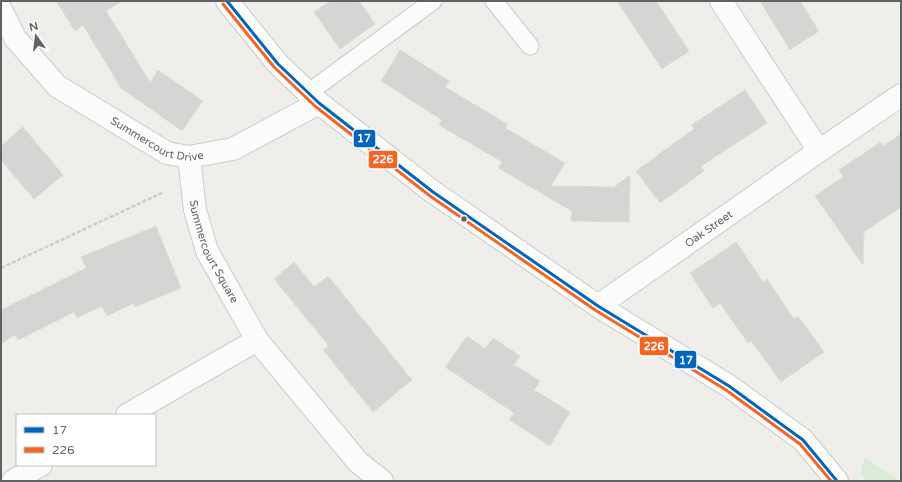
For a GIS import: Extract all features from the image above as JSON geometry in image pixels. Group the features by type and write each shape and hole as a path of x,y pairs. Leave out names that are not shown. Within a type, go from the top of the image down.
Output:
{"street":[{"path":"227,1 278,64 314,98 433,192 598,306 729,386 803,440 837,481"},
{"path":"721,1 819,151"},
{"name":"Summercourt Drive","path":"1,10 8,41 57,86 167,153 189,157 233,149 314,98"},
{"name":"Oak Street","path":"598,306 901,94"},
{"name":"Summercourt Square","path":"189,157 194,210 207,251 257,340 358,462 382,481"},
{"path":"129,414 257,340"},
{"path":"13,481 39,466"}],"lane":[{"path":"314,98 433,1"},
{"path":"494,1 530,46"}],"path":[{"path":"1,268 162,193"}],"green space":[{"path":"865,458 899,481 866,481 861,470"}],"building":[{"path":"56,1 122,1 106,11 150,82 158,70 203,101 182,131 121,88 83,25 75,31"},
{"path":"330,1 359,1 375,24 340,49 314,12"},
{"path":"617,1 656,1 689,51 662,69"},
{"path":"760,1 800,1 819,31 790,50"},
{"path":"400,50 449,81 445,87 507,124 505,128 565,163 551,186 614,187 630,175 629,222 571,221 572,211 498,168 502,162 439,125 442,120 381,81"},
{"path":"745,90 767,123 701,166 704,171 660,203 636,171 694,129 691,125"},
{"path":"23,127 63,175 34,199 1,160 1,146"},
{"path":"901,134 901,207 864,232 863,265 815,196 843,177 839,170 881,142 883,146"},
{"path":"156,226 181,288 135,307 134,303 107,316 102,306 77,318 74,312 18,340 15,335 1,344 1,310 86,268 81,257"},
{"path":"736,242 763,282 767,279 794,319 798,316 824,352 781,382 751,341 748,343 720,303 713,308 690,273"},
{"path":"294,262 314,287 328,276 412,380 373,412 323,350 329,346 274,279"},
{"path":"467,336 485,349 493,338 520,356 514,365 540,381 534,390 570,412 550,446 509,420 514,413 445,367"}],"transit line":[{"name":"17","path":"227,1 278,64 319,103 433,192 598,306 729,386 803,440 837,481"},
{"name":"226","path":"223,4 274,67 316,107 430,196 595,310 726,390 800,444 831,481"}]}
